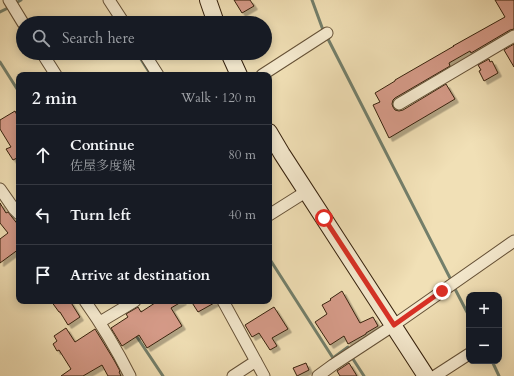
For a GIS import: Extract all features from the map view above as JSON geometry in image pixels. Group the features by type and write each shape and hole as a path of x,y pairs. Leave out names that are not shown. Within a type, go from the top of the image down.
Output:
{"main road":[{"path":"208,0 214,16"},
{"path":"232,60 238,72"},
{"path":"272,137 426,376"}],"street":[{"path":"0,4 8,0 19,16"},
{"path":"109,0 119,16"},
{"path":"267,72 327,33"},
{"path":"399,104 512,37"},
{"path":"46,60 54,72"},
{"path":"148,60 156,72"},
{"path":"0,189 16,211"},
{"path":"272,213 307,192"},
{"path":"318,376 514,241"},
{"path":"87,304 116,348 130,376"},
{"path":"100,322 130,304"},
{"path":"225,304 264,376"},
{"path":"435,376 466,356"},
{"path":"233,376 256,360"}],"building":[{"path":"234,0 250,0 254,6 242,13"},
{"path":"495,0 514,0 514,29 471,53 470,51 449,63 450,66 395,98 392,104 395,110 403,110 446,84 455,99 389,138 373,105 380,102 375,93 453,46 505,17"},
{"path":"514,44 514,67 504,50"},
{"path":"489,59 490,62 492,61 498,73 484,81 478,65"},
{"path":"15,111 16,158 13,160 6,149 11,147 0,129 0,120"},
{"path":"0,203 6,213 8,212 16,222 16,251 0,263 0,239 8,233 0,223"},
{"path":"342,291 360,323 373,317 378,326 348,344 344,336 330,345 315,322 327,314 322,305"},
{"path":"53,304 72,304 80,317 68,325"},
{"path":"153,304 178,304 171,308 182,326 147,348 139,335 122,346 111,328 128,317 126,314 138,307 141,312"},
{"path":"193,304 212,304 198,312"},
{"path":"274,307 288,329 272,338 277,346 270,350 259,333 252,337 245,325"},
{"path":"66,328 75,342 95,329 114,360 121,376 108,376 102,365 83,376 61,376 71,369 59,350 57,351 53,344 57,341 54,336"},
{"path":"306,363 309,370 297,376 293,368"},
{"path":"349,363 357,376 340,376 337,371"}],"waterway":[{"path":"16,3 21,0"},
{"path":"312,0 323,30"},
{"path":"0,12 10,7"},
{"path":"327,37 450,278"},
{"path":"141,60 149,72"},
{"path":"0,62 16,87"},
{"path":"272,263 333,358 348,347"},
{"path":"455,289 466,310"},
{"path":"135,334 163,376"},
{"path":"353,359 364,376"},
{"path":"493,364 499,376"}],"route":[{"path":"324,218 394,325 442,291"}]}
